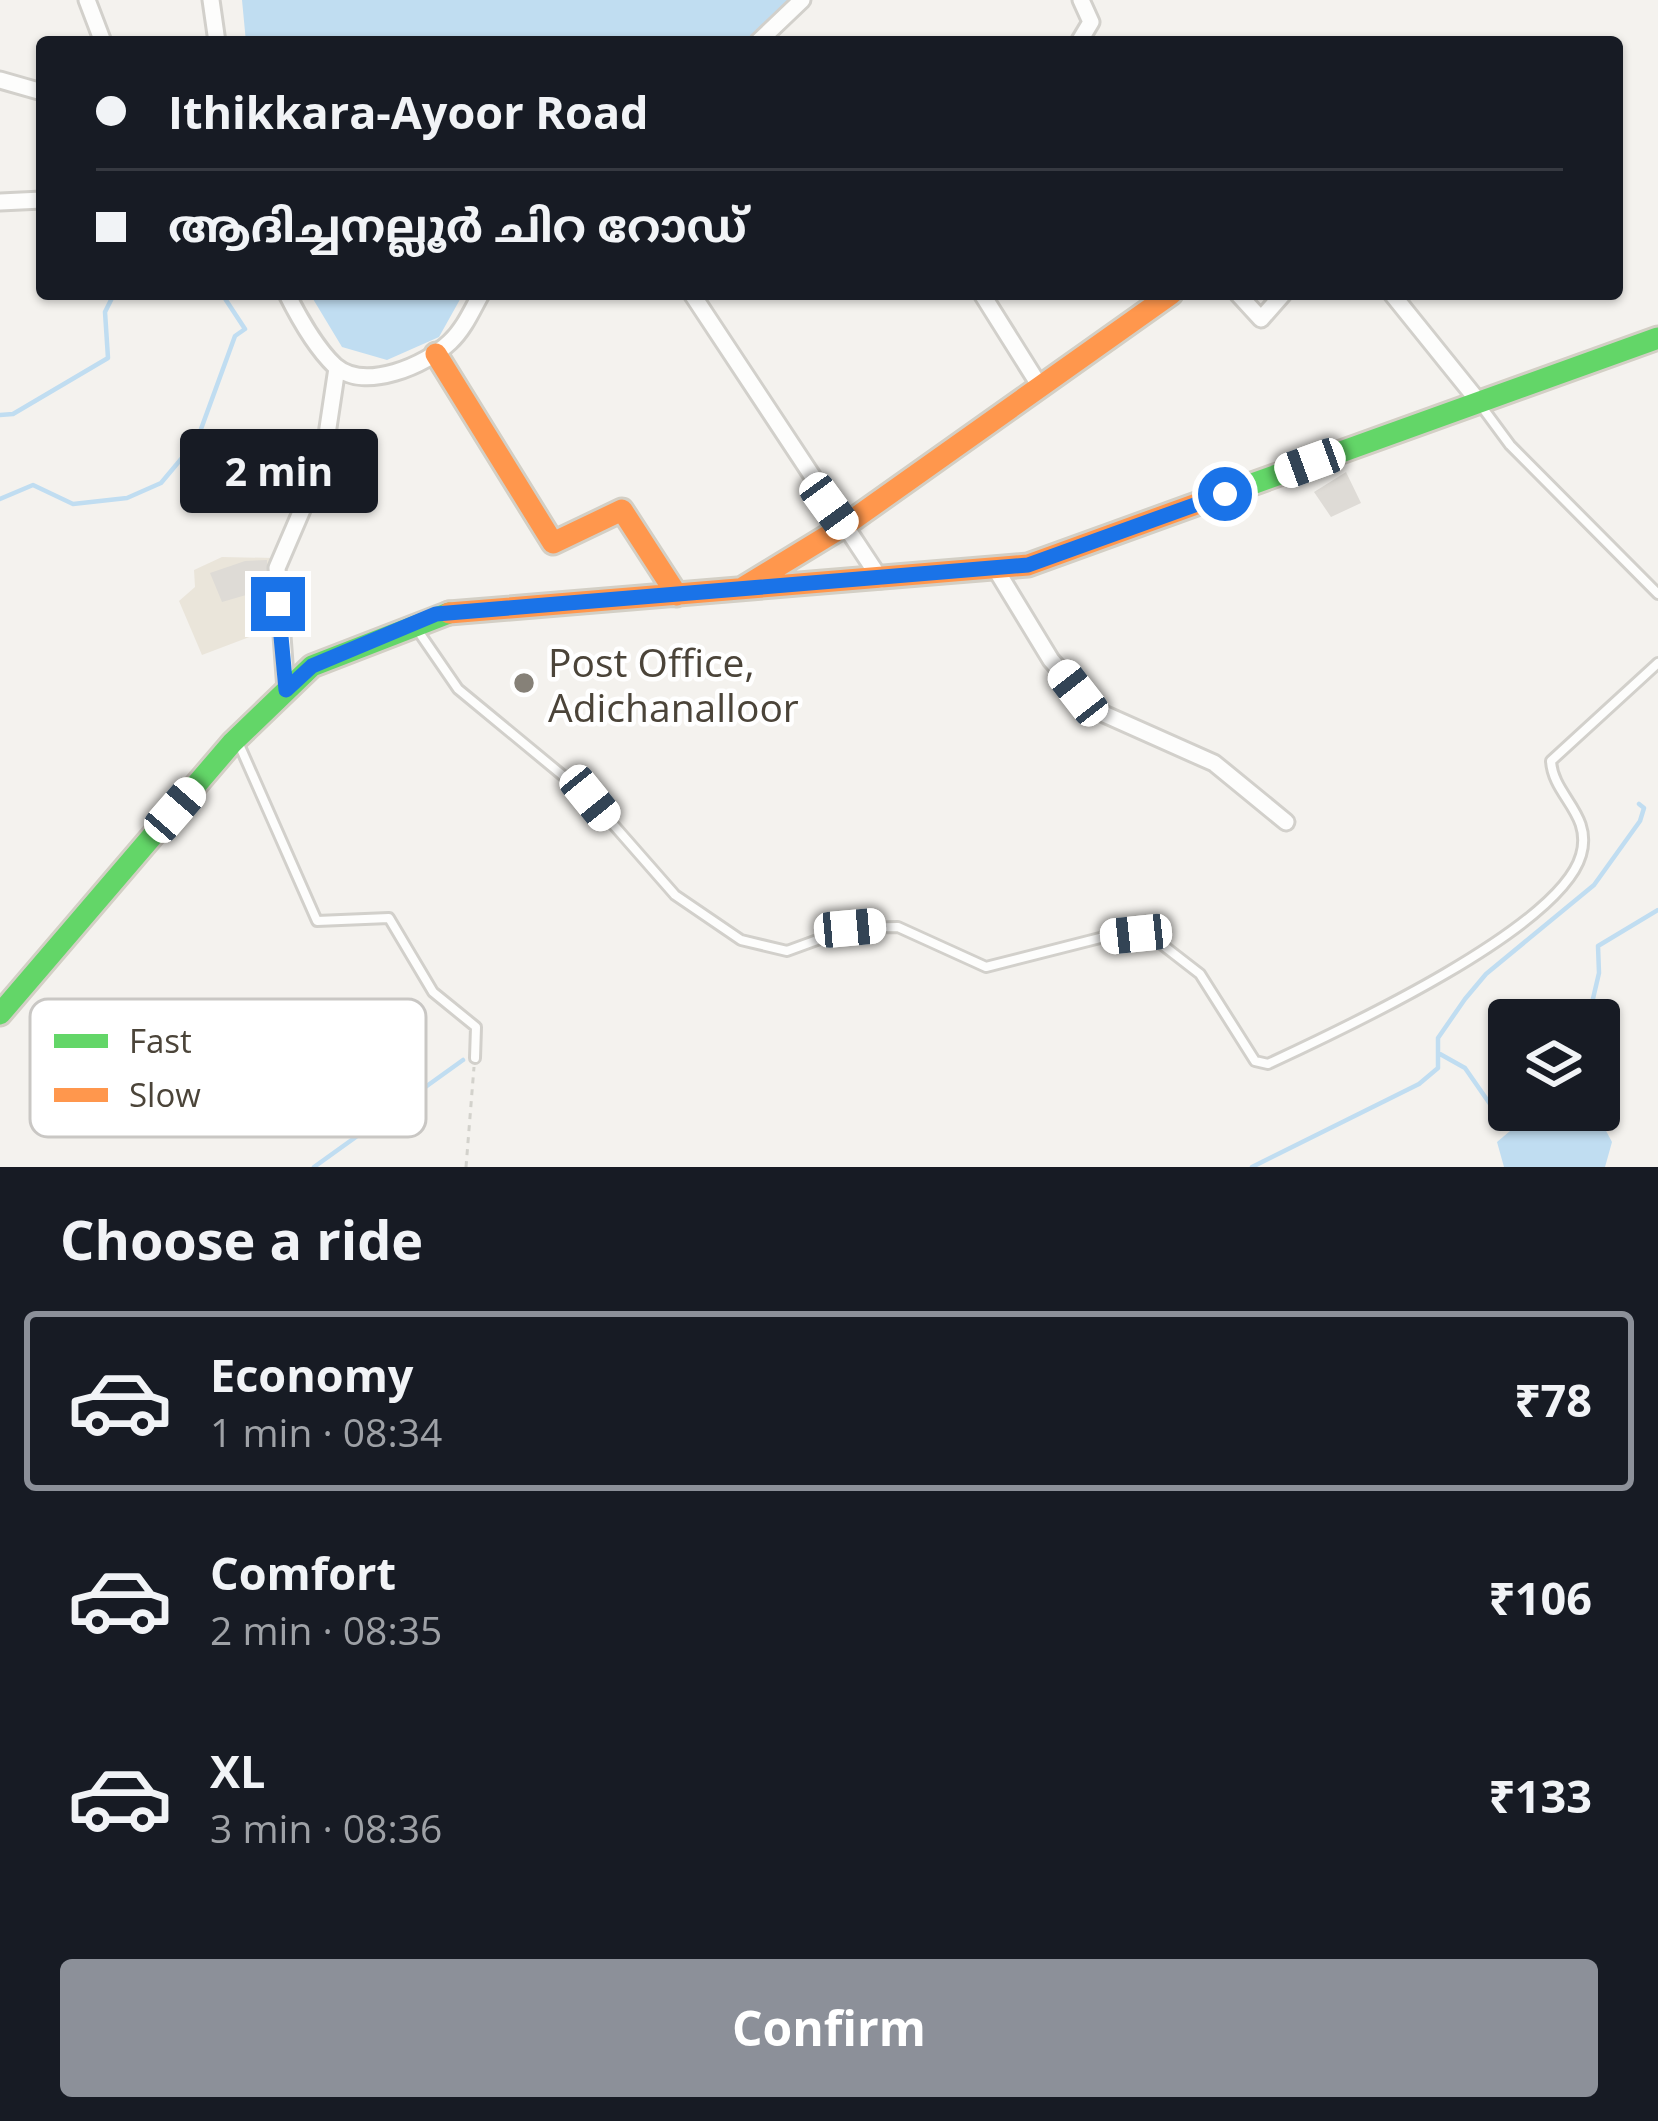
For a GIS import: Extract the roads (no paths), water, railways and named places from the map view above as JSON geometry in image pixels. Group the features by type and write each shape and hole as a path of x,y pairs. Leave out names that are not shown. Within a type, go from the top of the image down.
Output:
{"main road":[{"path":"739,591 844,526 1164,300"},
{"path":"1,1010 236,738 312,666 436,614 1028,565 1658,338"},
{"path":"436,354 553,543 622,509 677,595"}],"street":[{"path":"87,0 101,36"},
{"path":"211,0 216,36"},
{"path":"764,36 802,0"},
{"path":"1081,0 1090,22 1082,36"},
{"path":"0,80 36,90"},
{"path":"0,202 36,200"},
{"path":"291,300 337,368 360,375 385,374 436,354 454,339 478,300"},
{"path":"696,300 881,580"},
{"path":"986,300 1041,388"},
{"path":"1244,300 1261,319 1278,300"},
{"path":"1397,300 1479,402"},
{"path":"286,690 278,568 323,461 337,368"},
{"path":"995,568 1052,660 1095,710 1214,763 1286,823"}],"lane":[{"path":"1479,402 1510,446 1658,594"},
{"path":"413,624 458,689 590,798 675,895 741,940 788,951 850,928 898,927 986,967 1100,938 1151,936 1200,974 1256,1061 1268,1064 1482,950 1539,913 1566,886 1582,854 1582,825 1551,761 1658,662"},
{"path":"236,738 317,921 389,918 433,992 476,1027 475,1058"}],"water":[{"path":"242,0 792,0 752,36 245,36"},
{"path":"314,300 460,300 439,337 387,360 342,347"},
{"path":"1510,1131 1606,1131 1612,1142 1605,1167 1504,1167 1497,1142"}],"waterway":[{"path":"0,415 13,414 108,358 105,312 111,300"},
{"path":"0,499 33,485 73,504 127,498 161,483 197,440 235,336 245,329 226,300"},
{"path":"1252,1167 1419,1084 1438,1068 1438,1038 1465,999 1486,974 1594,885 1640,821 1644,808 1639,804"},
{"path":"1593,999 1598,946 1658,910"},
{"path":"1440,1054 1465,1068 1488,1101"},
{"path":"426,1087 463,1060"},
{"path":"314,1167 356,1137"}],"place":[{"name":"Post Office, Adichanalloor","path":"524,683"}]}
